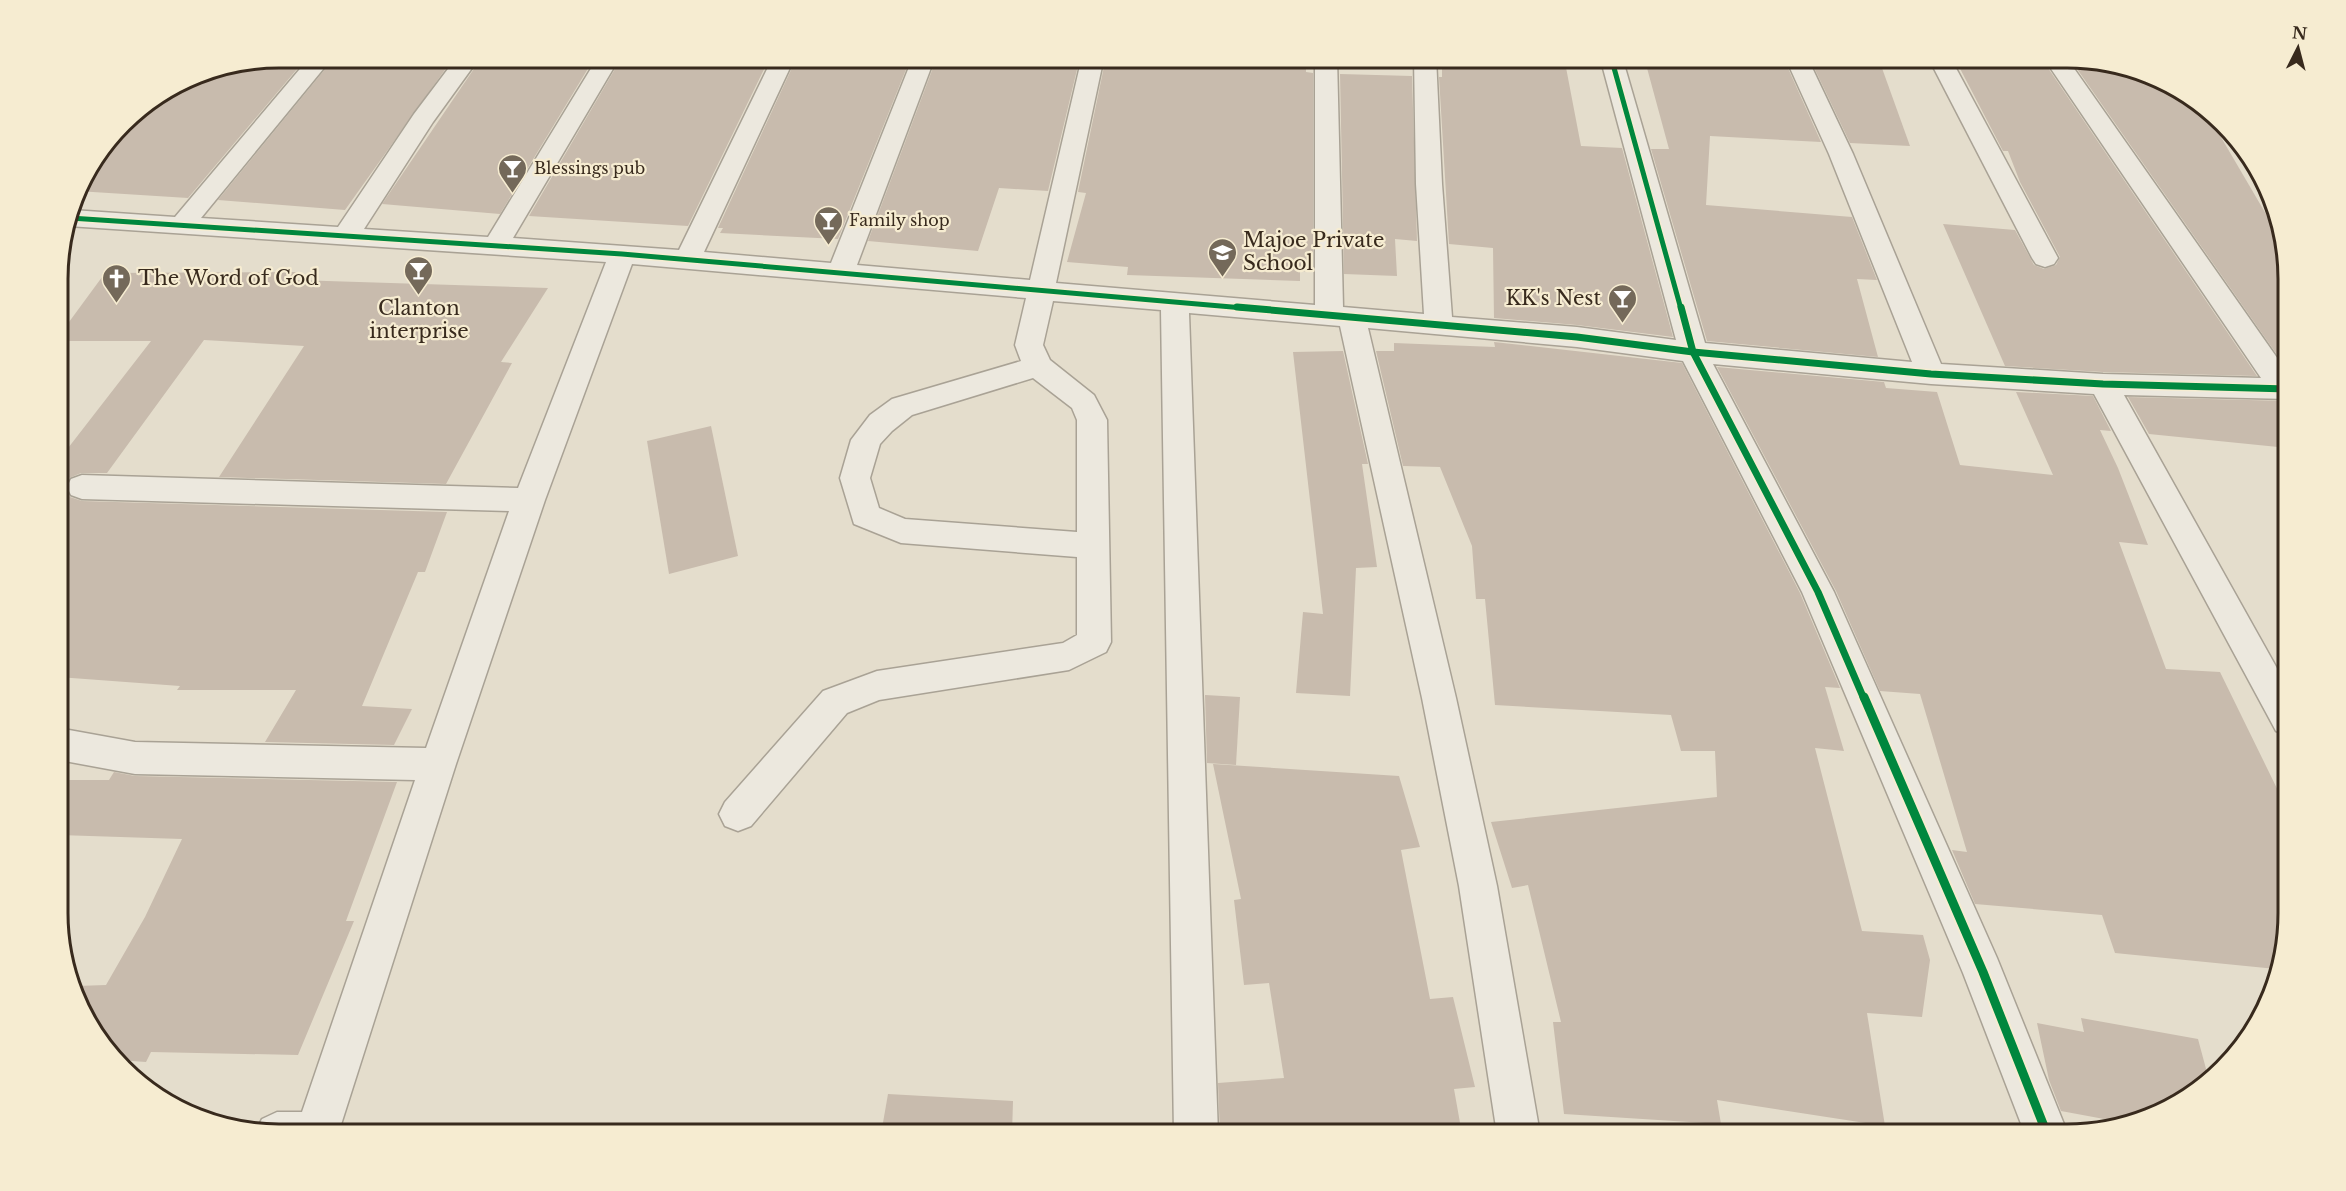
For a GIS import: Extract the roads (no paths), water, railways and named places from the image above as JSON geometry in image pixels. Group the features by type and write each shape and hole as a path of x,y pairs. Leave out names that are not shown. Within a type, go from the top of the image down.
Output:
{"street":[{"path":"181,226 313,68"},
{"path":"345,237 423,119 461,68"},
{"path":"495,246 602,68"},
{"path":"688,259 778,68"},
{"path":"841,272 920,68"},
{"path":"738,814 835,702 877,686 1069,656 1094,642 1092,420 1084,402 1038,366 1029,345 1043,291 1091,68"},
{"path":"1327,68 1340,317 1447,733 1478,886 1518,1123"},
{"path":"1425,68 1429,184 1439,325"},
{"path":"1614,68 1693,352 1818,592 1978,961 2044,1123"},
{"path":"1801,68 1841,154 1931,374"},
{"path":"1945,68 2044,258"},
{"path":"2062,68 2278,378"},
{"path":"77,218 688,259 1175,304 1439,325 1931,374 2103,384 2278,388"},
{"path":"319,1124 438,764 529,500 622,254"},
{"path":"1175,304 1196,1123"},
{"path":"1038,366 903,408 881,423 866,440 855,478 865,515 901,531 1093,546"},
{"path":"2103,384 2278,702"},
{"path":"82,487 529,500"},
{"path":"68,746 135,758 438,764"}],"place":[{"name":"Blessings pub","path":"513,194"},
{"name":"Family shop","path":"828,246"},
{"name":"Majoe Private School","path":"1222,278"},
{"name":"Clanton interprise","path":"419,296"},
{"name":"The Word of God","path":"117,304"},
{"name":"KK's Nest","path":"1622,324"}]}
